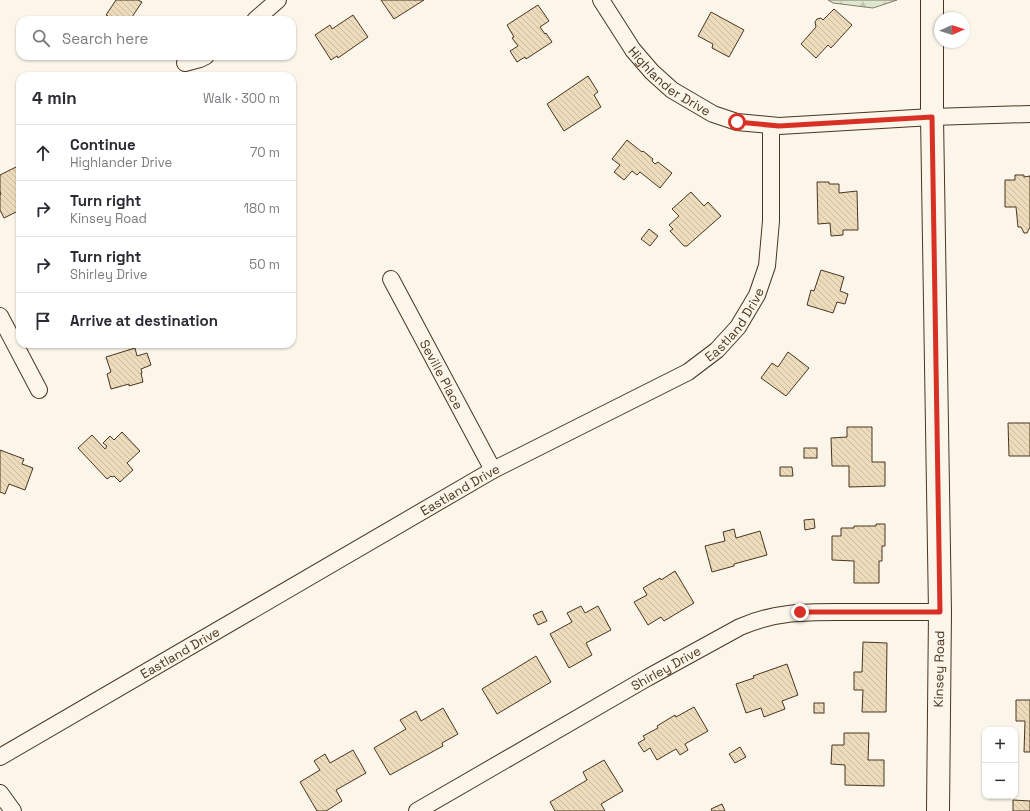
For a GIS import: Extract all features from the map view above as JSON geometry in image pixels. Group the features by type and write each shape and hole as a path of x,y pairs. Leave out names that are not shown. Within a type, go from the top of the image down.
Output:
{"street":[{"path":"260,16 278,0"},
{"name":"Highlander Drive","path":"601,0 633,50 652,72 672,90 713,114 737,122 779,126 932,117 1030,114"},
{"name":"Kinsey Road","path":"932,0 932,117 940,612 938,811"},
{"path":"185,63 196,60"},
{"name":"Eastland Drive","path":"0,757 493,470 688,372 717,350 738,327 757,295 767,266 772,221 771,126"},
{"name":"Seville Place","path":"391,279 493,470"},
{"path":"0,316 16,346"},
{"path":"17,348 39,390"},
{"name":"Shirley Drive","path":"417,811 647,678 740,627 752,622 775,615 800,612 940,612"},
{"path":"0,793 13,811"}],"green space":[{"path":"828,0 897,0 873,8 833,3"}],"building":[{"path":"116,0 138,0 142,2 133,16 106,15"},
{"path":"381,0 424,0 394,19"},
{"path":"538,5 549,21 540,27 552,42 526,59 525,57 517,62 510,51 518,46 512,38 514,37 507,25"},
{"path":"834,9 852,25 831,48 828,45 816,58 801,44 816,27 815,22 817,19 821,18 823,20"},
{"path":"711,12 744,30 729,57 712,48 713,44 698,36"},
{"path":"353,15 368,37 338,58 337,56 331,60 315,35 330,25 332,29"},
{"path":"588,76 598,92 594,95 601,107 564,131 547,104"},
{"path":"627,140 653,159 652,161 655,164 658,162 672,173 660,188 640,172 637,175 632,171 624,180 614,172 620,165 612,159"},
{"path":"16,167 16,212 4,218 0,210 0,175"},
{"path":"1015,175 1024,175 1024,177 1030,176 1030,227 1027,233 1024,233 1021,227 1018,227 1016,207 1005,207 1005,180 1015,180"},
{"path":"817,182 839,184 839,193 857,191 858,230 843,230 843,235 831,236 830,223 818,224"},
{"path":"691,192 704,206 708,202 721,216 687,246 684,246 670,231 673,229 669,225 679,216 672,209"},
{"path":"649,229 658,236 650,246 641,239"},
{"path":"821,270 844,277 840,291 848,294 845,304 837,302 833,313 807,305 811,290 814,291"},
{"path":"135,348 137,356 147,353 151,365 141,369 143,382 111,389 107,374 111,372 106,357"},
{"path":"788,352 809,368 786,396 761,378 772,363 778,367"},
{"path":"1008,423 1030,423 1030,456 1009,456"},
{"path":"847,427 872,427 872,462 885,462 885,486 849,487 849,466 832,466 831,438 847,437"},
{"path":"122,432 140,451 127,463 133,470 120,482 114,476 107,479 78,448 92,435 105,449 107,446 103,443 110,436 114,440"},
{"path":"804,448 817,448 817,458 804,458"},
{"path":"0,450 24,459 22,464 33,468 25,490 9,484 5,494 0,492"},
{"path":"780,467 792,467 793,476 780,476"},
{"path":"814,519 815,528 805,530 804,520"},
{"path":"876,524 885,524 885,546 882,546 882,561 879,561 879,583 854,583 854,561 832,560 832,536 841,536 841,528 854,528 854,526 876,526"},
{"path":"734,529 736,538 760,531 767,555 712,572 705,546 725,541 723,532"},
{"path":"675,571 694,603 664,621 661,617 648,625 634,602 647,595 643,588 660,578 661,580"},
{"path":"581,606 585,613 598,606 611,630 586,643 592,655 569,668 550,634 572,622 567,613"},
{"path":"542,611 547,621 538,625 533,615"},
{"path":"863,642 887,643 886,712 862,712 863,690 854,690 854,672 862,672"},
{"path":"536,656 551,682 497,714 482,689"},
{"path":"787,664 798,695 782,701 785,709 764,717 761,708 746,713 736,684 754,678 753,676"},
{"path":"1016,700 1030,700 1030,752 1024,752 1025,721 1016,721"},
{"path":"814,703 824,703 824,713 814,713"},
{"path":"694,707 708,731 685,744 688,750 680,755 676,749 657,760 650,748 644,752 638,743 645,739 643,736 658,728 657,726 675,715 676,717"},
{"path":"443,708 458,734 442,743 443,746 390,775 374,748 406,729 400,720 416,711 421,721"},
{"path":"844,733 869,733 868,760 884,760 884,786 845,785 845,765 831,764 832,745 844,745"},
{"path":"740,747 746,757 735,763 729,754"},
{"path":"353,750 366,773 336,790 342,801 326,811 317,811 300,782 320,770 314,761 325,754 330,763"},
{"path":"604,760 623,791 601,804 605,811 555,811 550,802 587,780 583,772"},
{"path":"1013,800 1030,801 1030,811 1013,811"},
{"path":"722,804 725,811 712,811 711,809"}],"route":[{"path":"737,122 779,126 932,117 940,612 800,612"}]}
